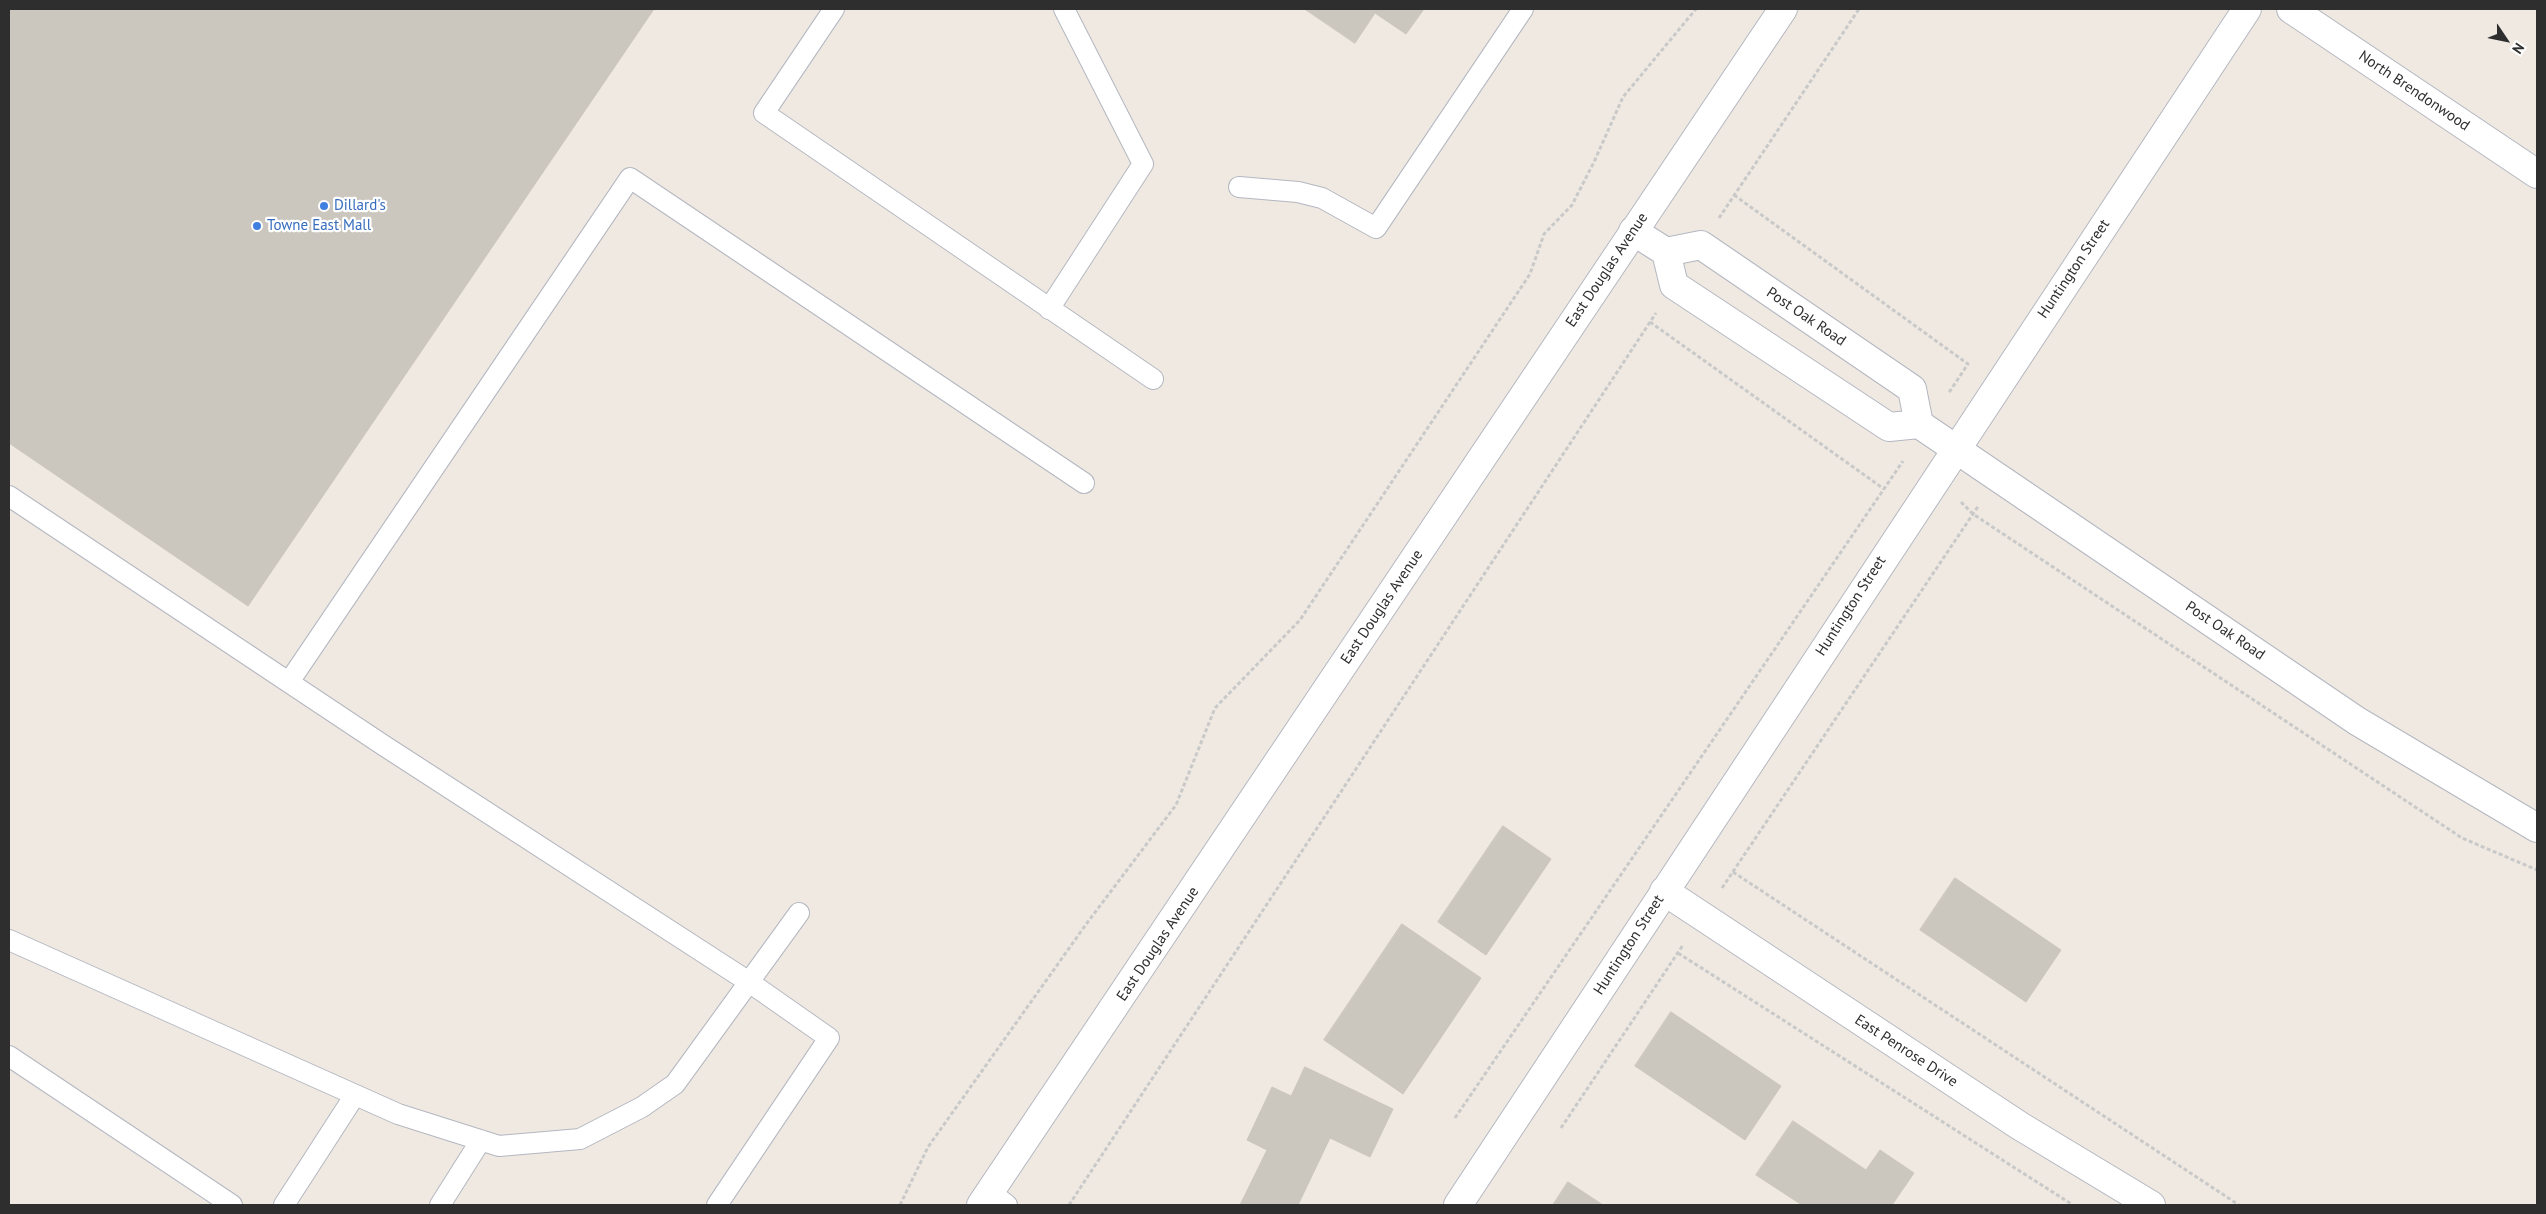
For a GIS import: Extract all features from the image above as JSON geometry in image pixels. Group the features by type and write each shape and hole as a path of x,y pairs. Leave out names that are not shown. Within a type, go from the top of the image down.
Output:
{"street":[{"name":"East Douglas Avenue","path":"993,1201 1633,231 1782,9"},
{"name":"Huntington Street","path":"1458,1205 1924,495 2247,9"},
{"name":"North Brendonwood","path":"2291,9 2537,174"},
{"path":"1633,231 1666,252 1701,246"},
{"name":"Post Oak Road","path":"1701,246 1912,389 1922,426 2357,721 2537,828"},
{"path":"1666,252 1674,285 1889,427 1922,426"},
{"name":"East Penrose Drive","path":"1664,892 2020,1126 2151,1205"}],"lane":[{"path":"834,9 764,113 1153,379"},
{"path":"1049,309 1143,164 1064,9"},
{"path":"1239,187 1298,192 1322,198 1376,228 1523,9"},
{"path":"289,682 630,178 1084,483"},
{"path":"9,496 289,682 749,982 830,1038 717,1205"},
{"path":"9,940 398,1114 499,1146 580,1139 642,1107 675,1084 799,912"},
{"path":"9,1056 232,1205"},
{"path":"284,1205 355,1095"},
{"path":"440,1205 481,1140"}],"path":[{"path":"900,1205 928,1147 1087,923 1176,805 1215,708 1300,620 1530,274 1544,234 1572,205 1594,162 1623,97 1696,9"},
{"path":"1701,246 1859,9"},
{"path":"1455,1118 1883,489 1922,426 1968,364 1734,195"},
{"path":"1069,1205 1674,285"},
{"path":"1650,322 1883,489 1960,501 1973,514 2462,838 2537,870"},
{"path":"1561,1128 1980,502"},
{"path":"1733,872 2239,1205"},
{"path":"1678,952 2073,1205"}],"building":[{"name":"Towne East Mall","path":"9,9 654,9 248,606 9,443"},
{"path":"1305,9 1424,9 1406,34 1375,13 1355,43"},
{"path":"1503,826 1551,859 1486,955 1438,922"},
{"path":"1955,878 2061,950 2026,1002 1920,930"},
{"path":"1402,924 1481,978 1403,1094 1324,1040"},
{"path":"1671,1012 1781,1086 1745,1140 1635,1066"},
{"path":"1305,1067 1393,1109 1370,1157 1330,1138 1298,1205 1240,1205 1267,1150 1247,1140 1272,1087 1291,1096"},
{"path":"1793,1121 1866,1170 1880,1150 1914,1173 1892,1205 1802,1205 1756,1175"},
{"path":"1568,1182 1603,1205 1553,1205"}],"place":[{"name":"Dillard's","path":"324,206"},
{"name":"Towne East Mall","path":"257,226"}]}
